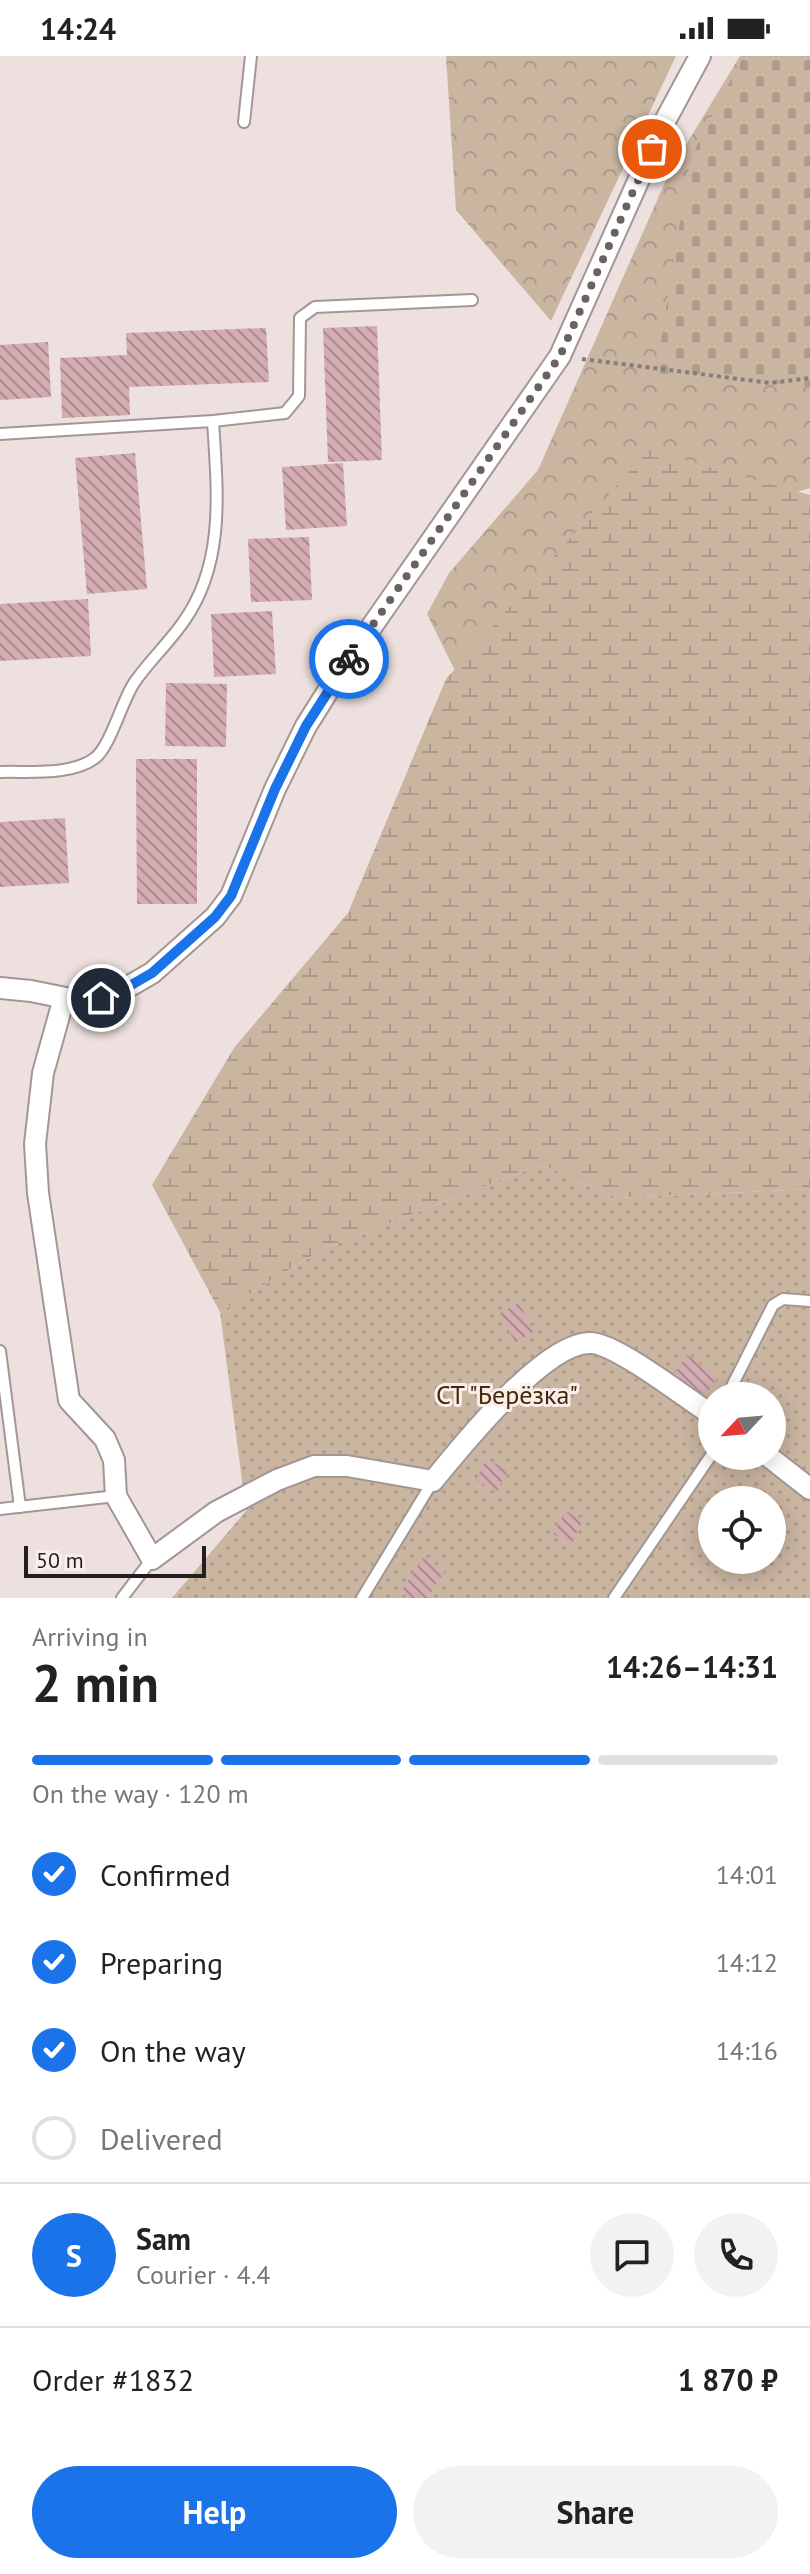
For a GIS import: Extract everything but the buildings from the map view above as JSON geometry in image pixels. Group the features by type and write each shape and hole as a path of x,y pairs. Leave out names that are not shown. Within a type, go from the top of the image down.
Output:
{"street":[{"path":"0,988 85,1002 126,988 152,973 215,917 231,896 275,789 306,726 560,356 665,121 700,56"},
{"path":"64,998 43,1073 35,1144 38,1193 69,1400 105,1439 114,1460 116,1496 152,1559 216,1512 277,1480 314,1466 347,1466 433,1481 479,1425 520,1385 557,1355 574,1346 592,1343 613,1349 698,1406"},
{"path":"786,1470 810,1489"}],"lane":[{"path":"244,122 251,56"},
{"path":"0,434 213,421 285,413 299,396 300,318 315,307 472,300"},
{"path":"0,772 64,769 96,758 135,682 186,619 206,580 215,538 217,500 213,421"},
{"path":"734,1382 773,1305 783,1299 810,1301"},
{"path":"0,1351 20,1507"},
{"path":"614,1598 701,1470"},
{"path":"362,1598 433,1481"},
{"path":"0,1509 116,1496"},
{"path":"122,1598 152,1559"}],"path":[{"path":"560,356 771,383 810,378"}],"green space":[{"path":"446,56 676,56 551,321 456,210"},
{"path":"740,56 810,56 810,488 797,492 461,683 427,614 449,573 538,470 670,171"},
{"path":"743,56 810,56 810,386 656,373 690,159"},
{"path":"648,450 810,495 810,1189 617,1198 540,1165 323,1249 220,1312 152,1185 234,1048 348,913 446,679"},
{"name":"СТ \"Берёзка\"","path":"540,1165 617,1198 810,1189 810,1598 172,1598 246,1511 220,1312 323,1249"}],"way so far":[{"path":"349,659 560,356 652,149"}],"route":[{"path":"101,998 152,973 215,917 231,896 275,789 306,726 349,659"}]}
